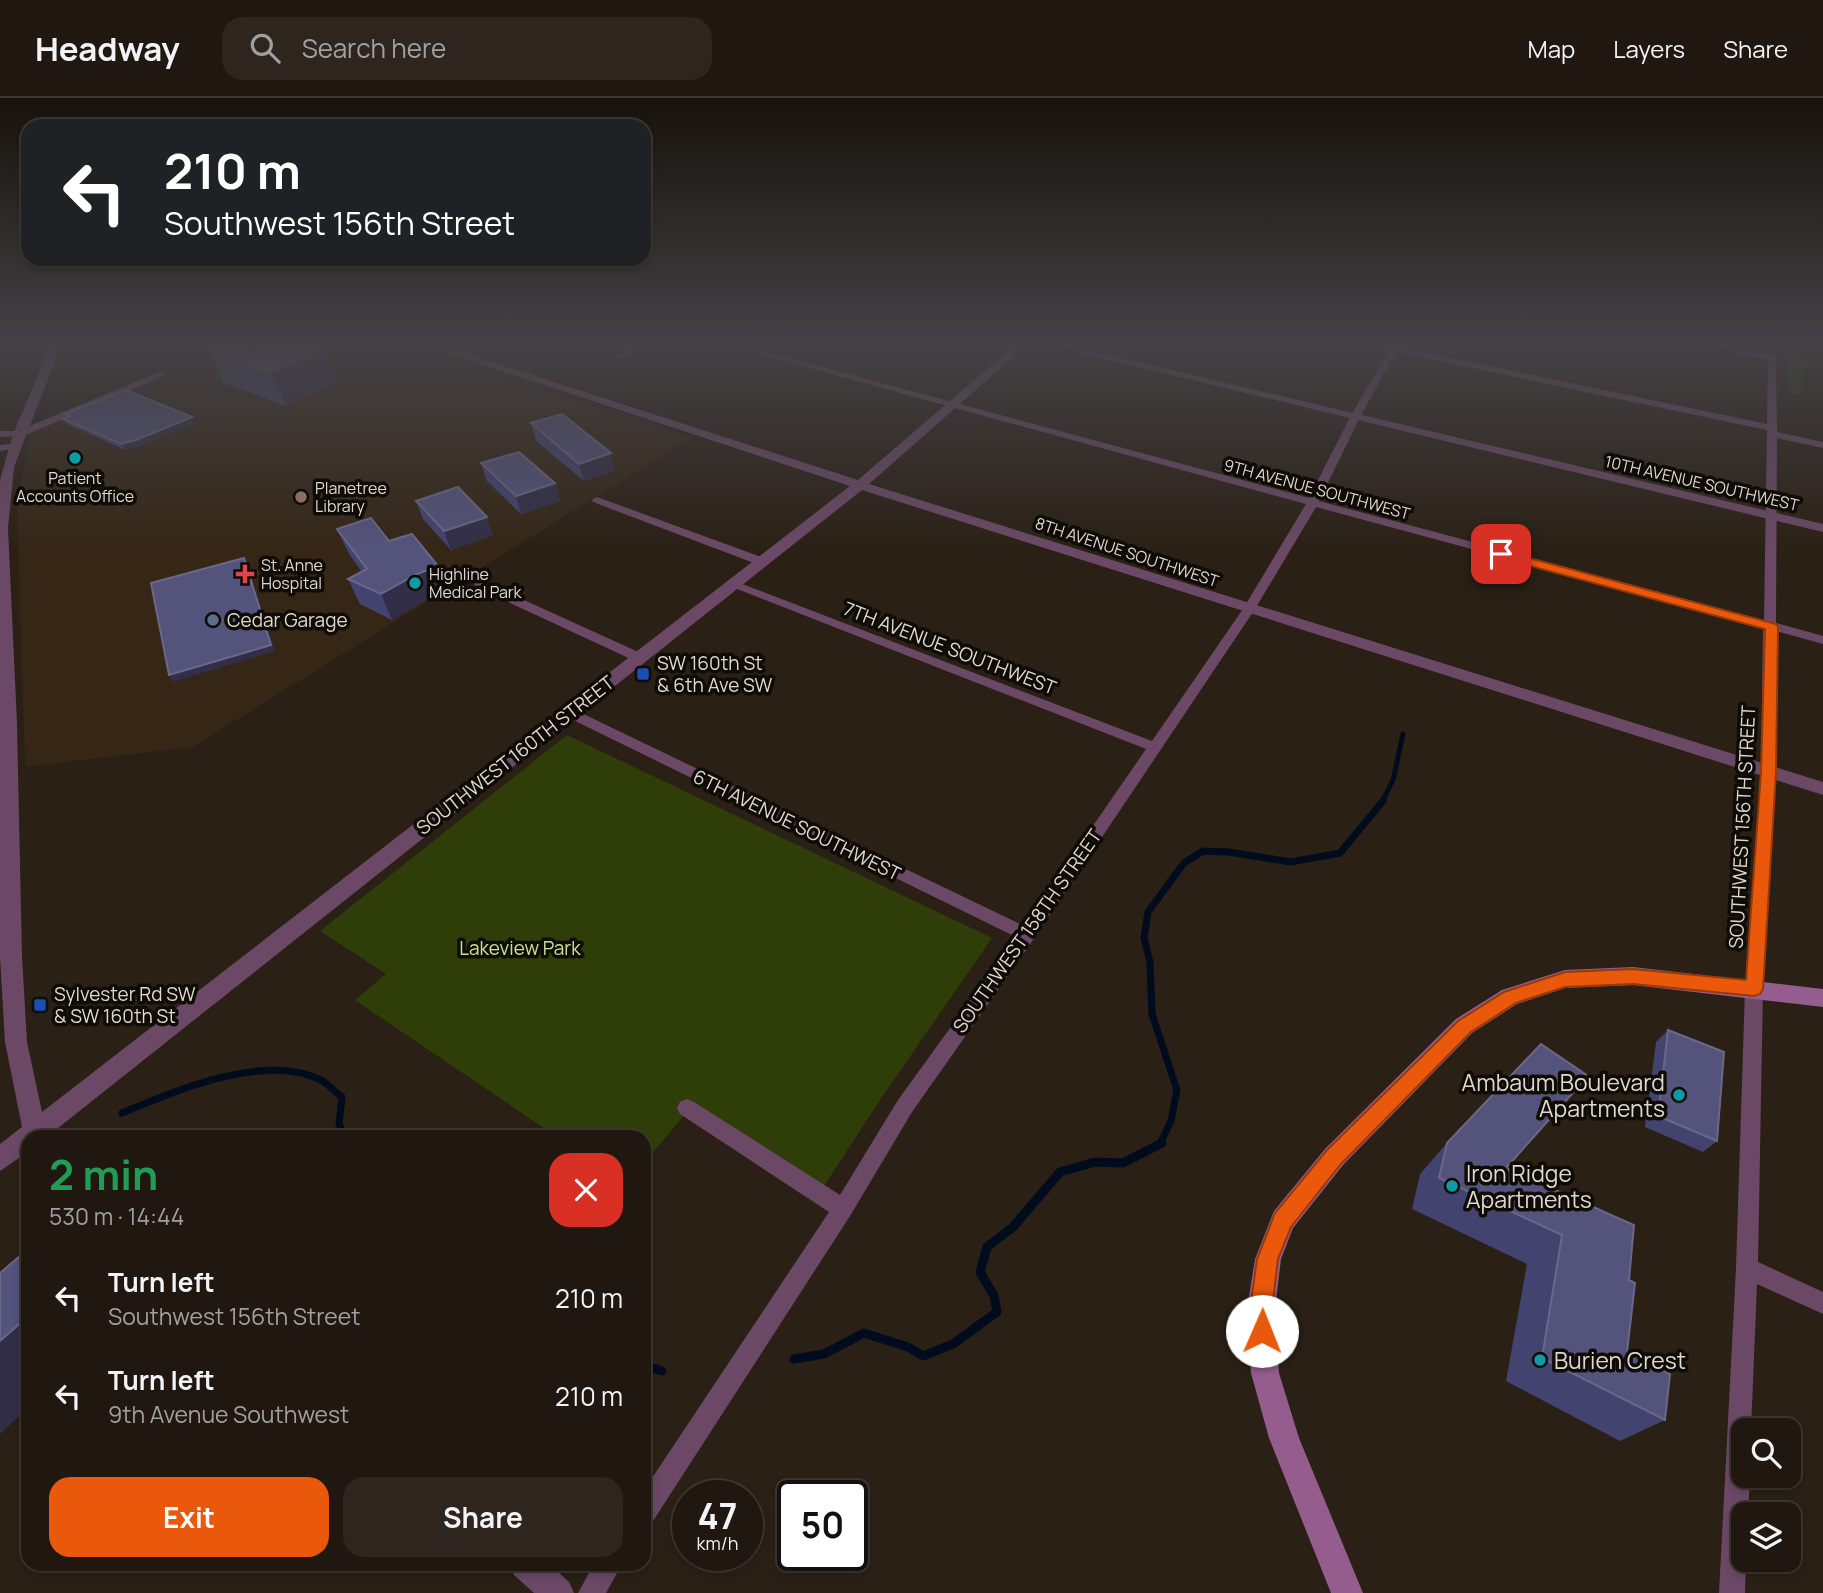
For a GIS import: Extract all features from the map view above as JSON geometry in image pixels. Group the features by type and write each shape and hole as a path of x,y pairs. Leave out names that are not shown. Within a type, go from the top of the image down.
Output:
{"main road":[{"path":"1347,1593 1284,1438 1265,1373 1261,1309 1268,1259 1283,1220 1334,1157 1464,1027 1510,997 1565,979 1633,976 1823,998"}],"street":[{"path":"25,413 11,443 1,528 9,724 11,957 21,1075 39,1130"},
{"path":"11,443 77,413"},
{"name":"8TH AVENUE SOUTHWEST","path":"637,413 1823,789"},
{"name":"SOUTHWEST 160TH STREET","path":"45,1130 568,712 860,485 942,413"},
{"name":"9TH AVENUE SOUTHWEST","path":"975,413 1823,640"},
{"name":"10TH AVENUE SOUTHWEST","path":"1337,413 1823,528"},
{"name":"SOUTHWEST 158TH STREET","path":"651,1501 843,1209 905,1106 1027,935 1249,609 1312,504 1357,413"},
{"path":"1692,413 1823,445"},
{"name":"SOUTHWEST 156TH STREET","path":"1732,1593 1747,1268 1754,989 1768,772 1773,413"},
{"path":"0,434 11,443"},
{"path":"597,500 762,562"},
{"path":"480,584 640,657"},
{"name":"7TH AVENUE SOUTHWEST","path":"733,584 1154,747"},
{"name":"6TH AVENUE SOUTHWEST","path":"568,712 1027,935"},
{"path":"0,988 11,957"},
{"path":"687,1108 843,1209"},
{"name":"SOUTHWEST 160TH STREET","path":"0,1159 21,1146"},
{"path":"1747,1268 1823,1303"},
{"path":"533,1571 558,1593"},
{"path":"591,1593 605,1571"}],"shaded area":[{"name":"St. Anne Hospital","path":"74,413 612,413 691,438 193,747 25,767 17,509 30,430"}],"green space":[{"name":"Lakeview Park","path":"567,735 992,938 822,1189 691,1107 651,1155 651,1130 547,1130 355,1000 386,974 320,931"}],"building":[{"path":"182,413 192,417 121,444 63,419 70,416 65,414"},
{"path":"562,414 611,453 579,464 531,423"},
{"path":"519,452 555,483 516,496 481,463"},
{"path":"458,487 487,517 444,531 416,501"},
{"path":"371,518 389,541 412,534 438,566 381,594 348,579 367,569 337,529"},
{"name":"Cedar Garage","path":"244,558 271,645 169,675 151,583"},
{"name":"Ambaum Boulevard Apartments","path":"1668,1030 1724,1052 1717,1141 1658,1116"},
{"path":"1541,1044 1588,1076 1506,1168 1634,1225 1629,1280 1635,1283 1627,1352 1670,1374 1665,1420 1542,1358 1562,1235 1439,1178 1447,1143"},
{"path":"21,1255 21,1323 0,1341 0,1273"}],"waterway":[{"path":"1382,802 1393,780 1403,734"},
{"path":"1160,1144 1171,1121 1177,1090 1152,1014 1150,962 1144,938 1148,912 1184,863 1203,851 1229,852 1291,862 1340,853 1383,801"},
{"path":"122,1113 220,1078 274,1070 299,1072 321,1080 342,1097 339,1124 342,1130"},
{"path":"794,1359 824,1354 864,1333 908,1347 923,1356 953,1344 997,1312 994,1296 980,1272 987,1247 1013,1227 1060,1172 1095,1162 1123,1163 1162,1143"},
{"path":"651,1367 662,1371"}],"place":[{"name":"Patient Accounts Office","path":"75,458"},
{"name":"Planetree Library","path":"301,497"},
{"name":"St. Anne Hospital","path":"245,574"},
{"name":"Highline Medical Park","path":"415,583"},
{"name":"Cedar Garage","path":"213,620"},
{"name":"SW 160th St & 6th Ave SW","path":"643,674"},
{"name":"Sylvester Rd SW & SW 160th St","path":"40,1005"},
{"name":"Ambaum Boulevard Apartments","path":"1679,1095"},
{"name":"Iron Ridge Apartments","path":"1452,1186"},
{"name":"Burien Crest","path":"1540,1360"}],"route":[{"path":"1262,1331 1261,1309 1268,1259 1283,1220 1334,1157 1464,1027 1510,997 1565,979 1633,976 1754,989 1768,772 1772,627 1501,554"}]}
